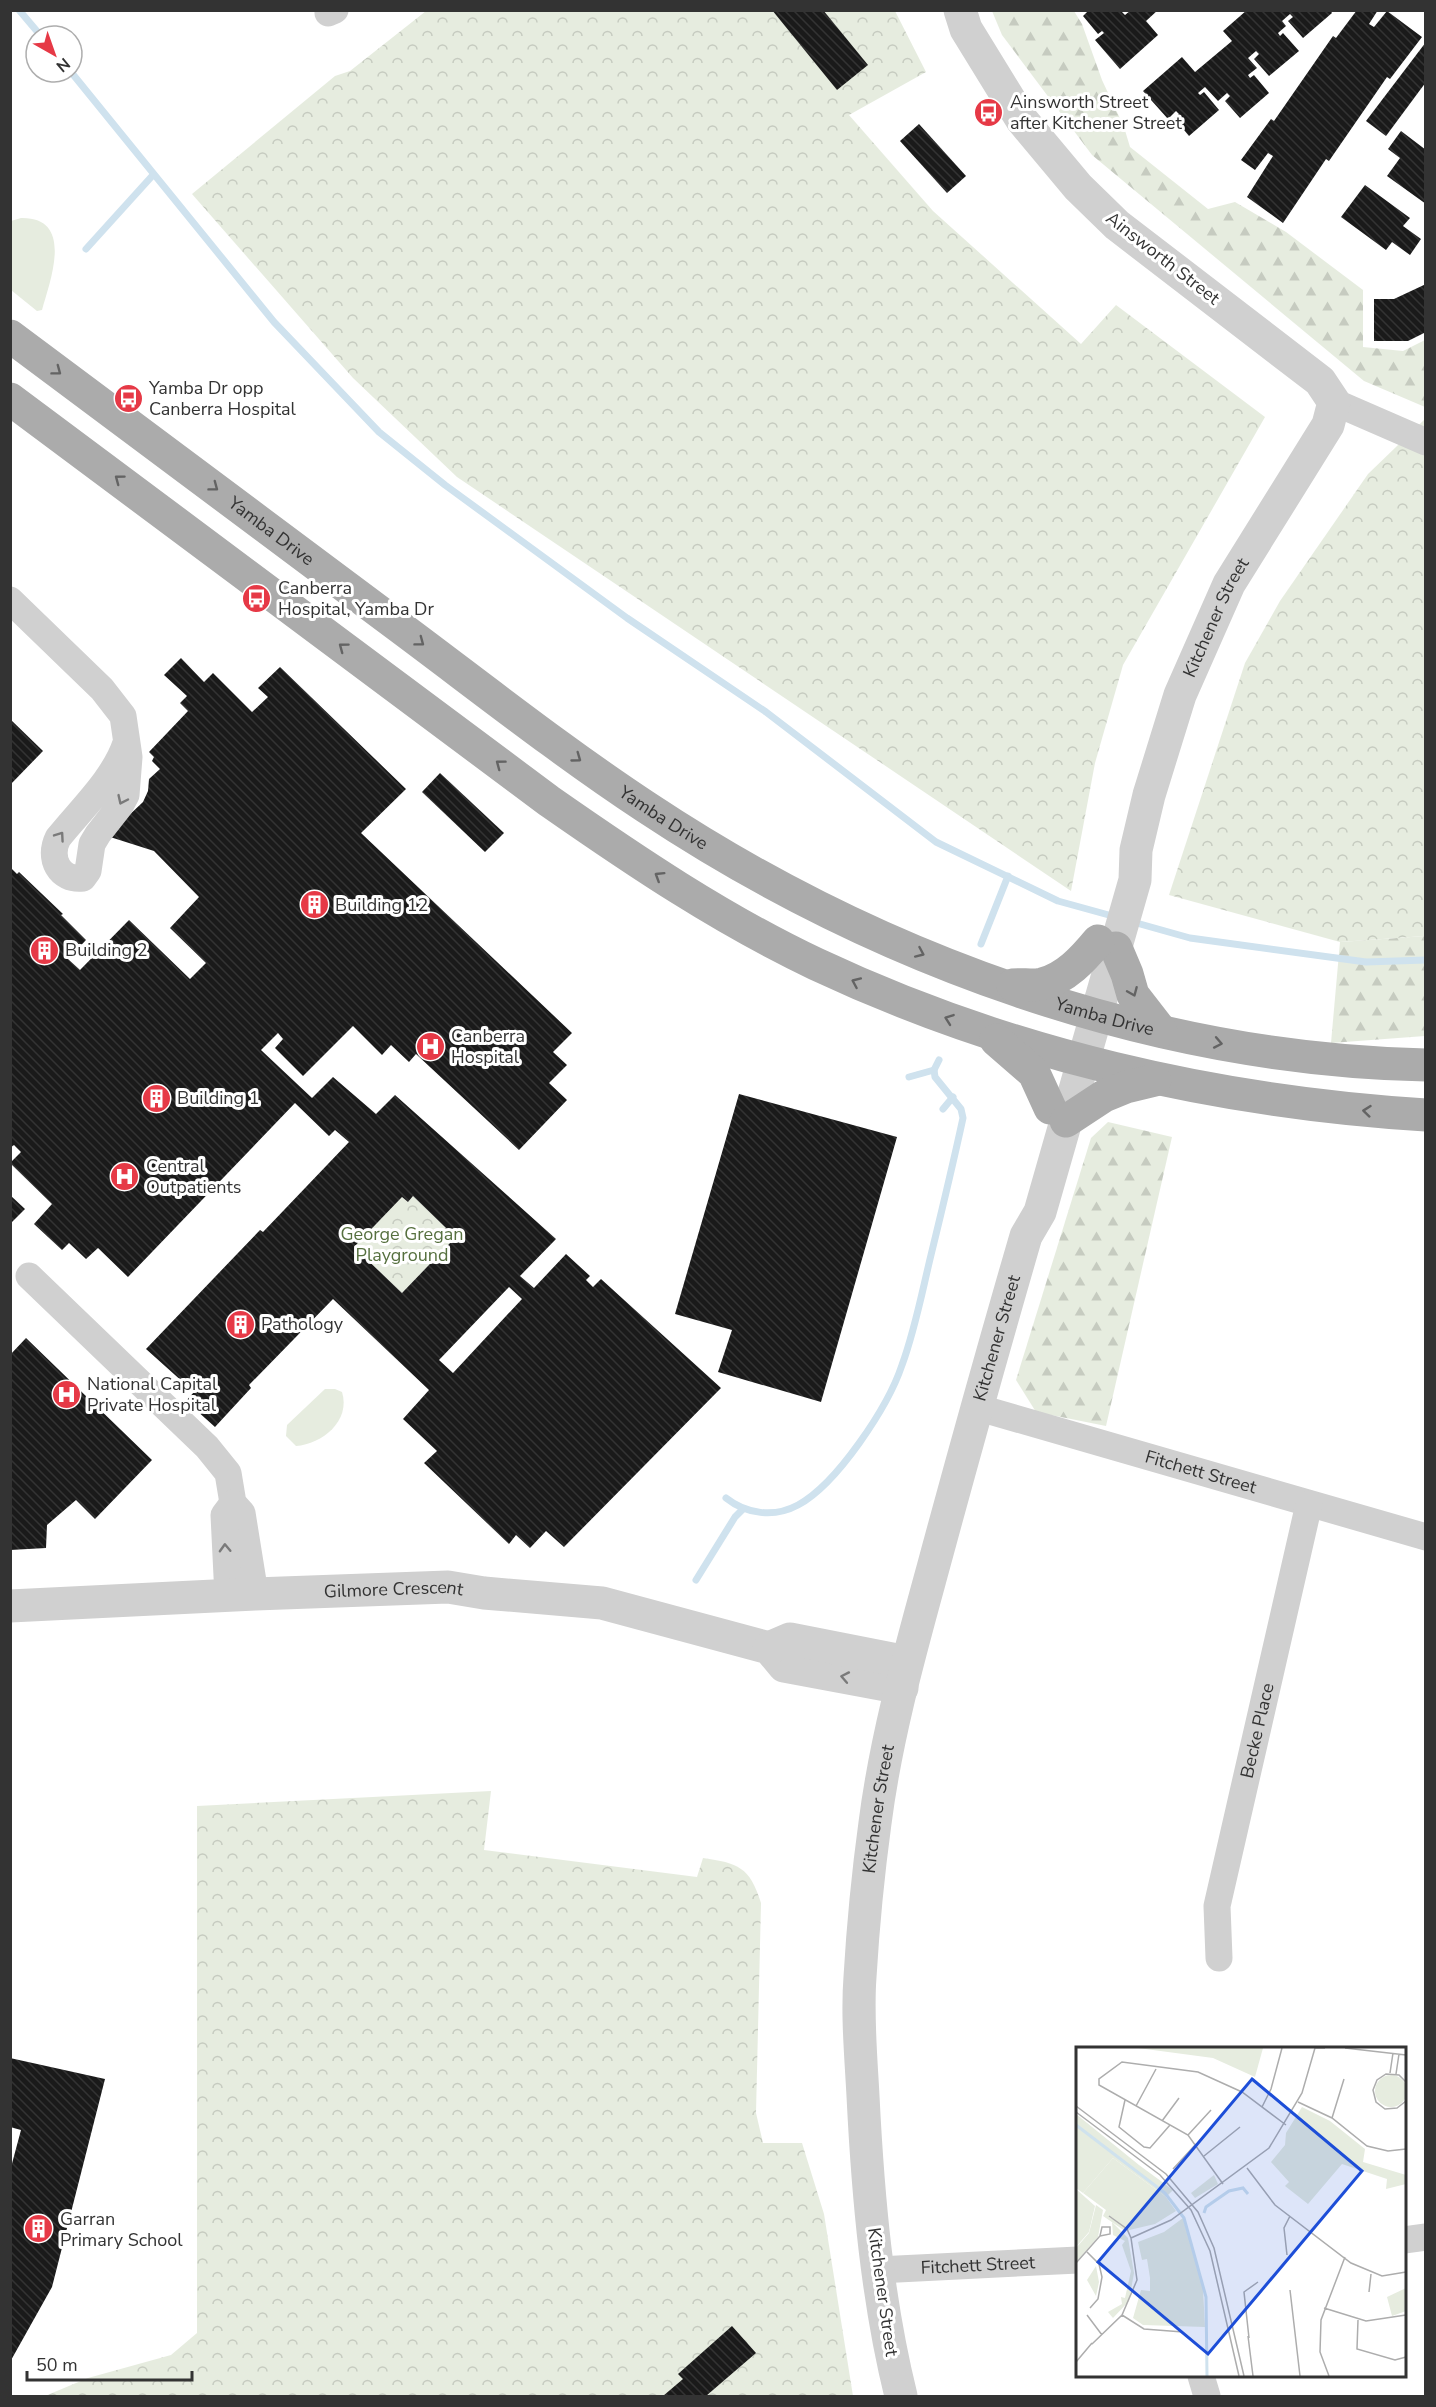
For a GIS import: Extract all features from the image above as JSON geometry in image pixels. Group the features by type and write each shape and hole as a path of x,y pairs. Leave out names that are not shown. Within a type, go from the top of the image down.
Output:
{"main road":[{"name":"Yamba Drive","path":"10,336 559,746 649,809 724,856 828,911 929,957 1088,1013 1161,1031 1271,1053 1425,1065"},
{"path":"10,399 549,801 639,864 709,907 816,964 910,1005 987,1033 1074,1058 1159,1079 1288,1102 1373,1112 1425,1115"},
{"path":"10,422 32,433 63,455 91,458"},
{"path":"1005,985 1041,984 1062,975 1107,945 1127,974 1133,995 1161,1031"},
{"path":"987,1033 1034,1073 1058,1114 1126,1087 1159,1079"}],"street":[{"name":"Ainsworth Street","path":"960,10 966,29 1022,120 1078,187 1117,225 1320,381 1334,402 1425,442"},
{"name":"Kitchener Street","path":"901,2397 888,2343 866,2161 859,1979 875,1823 883,1774 905,1675 976,1407 1026,1236 1040,1212 1058,1114 1117,908 1136,880 1137,850 1149,795 1180,695 1225,592 1328,425 1334,402"},
{"path":"10,600 114,701 123,716 126,743"},
{"path":"29,1276 217,1458 228,1473 233,1503 242,1513 242,1595"},
{"name":"Fitchett Street","path":"976,1407 1425,1537"},
{"name":"Becke Place","path":"1219,1958 1217,1906 1310,1504"},
{"name":"Gilmore Crescent","path":"10,1606 448,1587 484,1593 602,1603 769,1648 784,1666 905,1675"},
{"path":"1406,2240 1425,2237"},
{"name":"Fitchett Street","path":"878,2271 1076,2260"},
{"path":"1201,2377 1207,2397"}],"green space":[{"path":"426,11 895,11 926,72 849,115 933,211 1081,344 1116,305 1265,417 1123,665 1095,763 1071,891 457,477 353,378 192,194 335,76 350,71"},
{"path":"992,11 1074,11 1082,24 1130,147 1208,209 1235,202 1286,232 1363,290 1363,347 1403,351 1425,340 1425,407 1364,381 1092,155 1002,35"},
{"path":"21,218 38,220 48,228 53,239 55,253 50,283 42,310 37,311 11,290 11,221"},
{"path":"1425,419 1425,936 1340,942 1169,895 1245,663 1280,601 1368,474"},
{"path":"1425,936 1425,1036 1331,1043 1340,942"},
{"path":"1108,1122 1172,1137 1106,1426 1036,1412 1016,1380 1091,1138"},
{"name":"George Gregan Playground","path":"413,1196 446,1228 451,1242 402,1293 354,1247 402,1197 408,1202"},
{"path":"325,1389 342,1392 344,1403 338,1421 324,1436 296,1446 286,1436 287,1425"},
{"path":"491,1791 484,1850 697,1877 703,1858 734,1865 747,1874 752,1881 761,1903 756,2113 763,2143 802,2143 824,2214 853,2396 45,2396 88,2378 171,2355 197,2333 197,1806"}],"building":[{"path":"772,10 823,10 868,65 837,90"},
{"path":"1089,10 1124,10 1122,12 1125,15 1131,10 1158,10 1146,21 1158,35 1120,69 1095,40 1104,33 1102,31 1098,34 1083,16"},
{"path":"1247,10 1330,10 1332,13 1303,38 1288,21 1293,17 1290,14 1282,21 1286,26 1278,33 1280,36 1283,33 1299,51 1269,76 1254,59 1259,54 1256,51 1248,58 1257,68 1248,75 1250,78 1254,75 1269,93 1240,118 1225,101 1230,96 1227,93 1218,101 1205,87 1198,93 1200,95 1204,92 1219,110 1189,136 1174,118 1179,114 1176,111 1168,119 1143,91 1182,57 1195,72 1232,41 1223,31"},
{"path":"1357,10 1378,10 1369,24 1374,27 1387,11 1422,37 1390,79 1387,77 1329,161 1326,159 1283,223 1247,197 1273,156 1268,153 1255,170 1241,160 1271,119 1274,121 1333,36 1336,38"},
{"path":"1426,42 1426,82 1386,136 1366,121"},
{"path":"919,124 966,176 947,193 900,141"},
{"path":"1401,131 1426,150 1426,204 1387,176 1400,158 1388,149"},
{"path":"1365,185 1410,218 1403,226 1421,239 1410,255 1392,242 1386,250 1341,217"},
{"path":"1426,284 1426,332 1408,341 1374,341 1374,299 1394,299"},
{"path":"181,658 204,682 213,673 252,712 268,697 258,688 280,667 406,789 361,833 572,1033 553,1052 567,1065 549,1083 567,1100 519,1150 416,1054 409,1062 391,1045 382,1055 353,1026 303,1076 275,1048 283,1039 278,1033 261,1050 312,1098 333,1077 376,1114 395,1095 556,1239 520,1276 534,1288 566,1254 590,1276 586,1280 593,1287 601,1279 721,1388 564,1547 546,1531 530,1548 516,1535 509,1544 424,1463 437,1451 403,1419 429,1390 333,1299 249,1385 251,1388 215,1427 186,1401 194,1392 146,1349 260,1230 263,1232 349,1142 335,1130 329,1136 295,1103 128,1277 98,1248 86,1259 69,1243 62,1250 34,1224 52,1204 10,1163 21,1152 14,1145 10,1148 10,867 17,874 19,872 63,914 61,915 86,940 68,959 80,970 129,920 190,979 206,963 170,928 199,897 154,851 107,836 143,802 148,791 149,779 160,769 152,761 154,757 149,752 188,711 180,703 187,696 164,675","holes":["413,1196 446,1228 441,1233 451,1242 402,1293 354,1247 402,1197 408,1202","509,1287 522,1299 453,1373 439,1360"]},
{"path":"10,719 43,751 10,785"},
{"path":"440,773 504,833 485,852 422,792"},
{"path":"739,1094 897,1137 821,1402 718,1372 732,1330 675,1314"},
{"path":"10,1195 25,1209 10,1224"},
{"name":"National Capital Private Hospital","path":"26,1338 152,1460 95,1519 76,1500 47,1525 46,1548 10,1550 10,1355"},
{"name":"Garran Primary School","path":"10,2058 105,2079 52,2287 10,2362 10,2171 21,2130 10,2127"},
{"path":"732,2326 756,2353 706,2396 663,2396 683,2379 678,2374"}],"waterway":[{"path":"19,10 31,24"},
{"path":"81,84 274,322 379,432 445,485 627,618 766,712 936,842 1058,901 1116,917"},
{"path":"86,249 153,175"},
{"path":"981,944 1008,876"},
{"path":"1133,922 1190,938 1366,962 1426,960"},
{"path":"726,1498 742,1508 770,1513 789,1509 813,1495 829,1480 859,1443 895,1382 915,1325 963,1118 961,1109 935,1077 934,1070 939,1060"},
{"path":"909,1077 934,1070"},
{"path":"943,1109 953,1097"},
{"path":"696,1580 735,1517 743,1509"}],"place":[{"name":"Ainsworth Street after Kitchener Street","path":"989,112"},
{"name":"Yamba Dr opp Canberra Hospital","path":"128,398"},
{"name":"Canberra Hospital, Yamba Dr","path":"257,598"},
{"name":"Building 12","path":"314,905"},
{"name":"Building 2","path":"44,950"},
{"name":"Canberra Hospital","path":"430,1046"},
{"name":"Building 1","path":"156,1098"},
{"name":"Central Outpatients","path":"125,1176"},
{"name":"Pathology","path":"240,1324"},
{"name":"National Capital Private Hospital","path":"66,1394"},
{"name":"Garran Primary School","path":"39,2229"}]}
